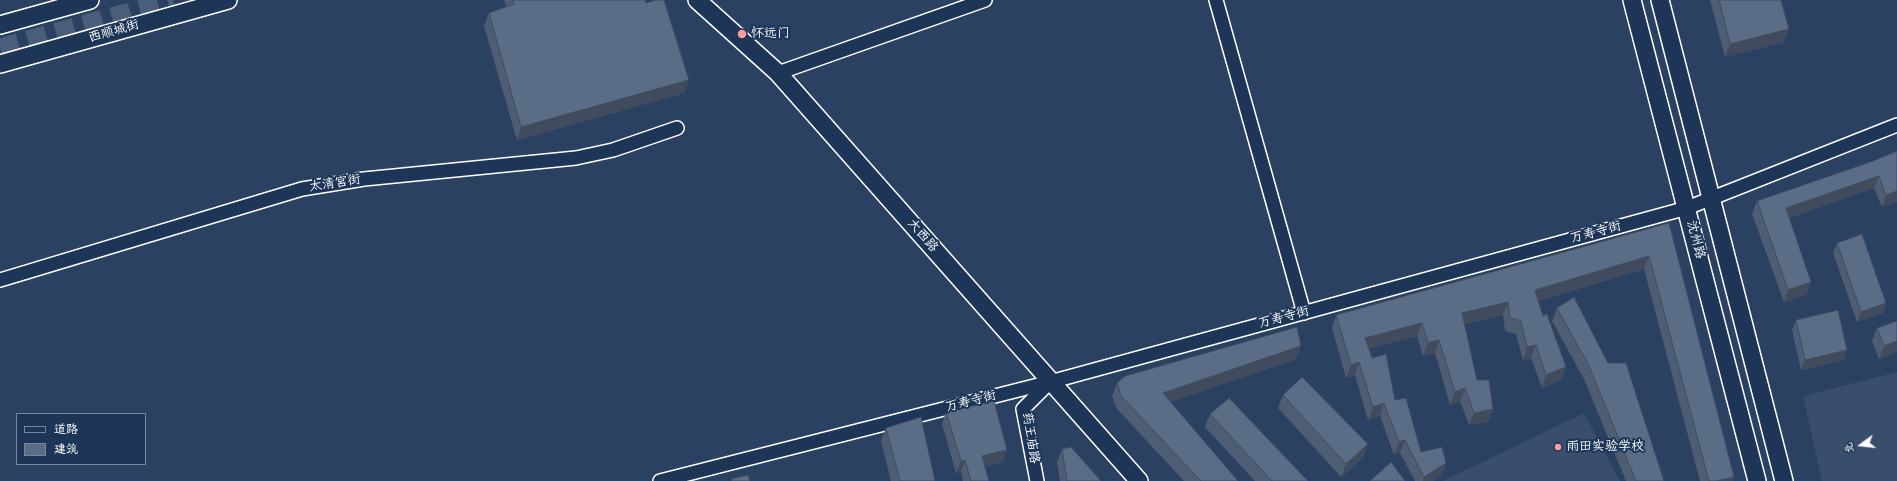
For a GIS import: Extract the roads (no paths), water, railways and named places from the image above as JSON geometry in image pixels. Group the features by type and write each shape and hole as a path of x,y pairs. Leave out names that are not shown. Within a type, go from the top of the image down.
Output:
{"main road":[{"path":"0,25 90,0"},
{"name":"西顺城街","path":"0,64 228,0"},
{"name":"大西路","path":"697,0 778,73 1139,481"},
{"name":"沈州路","path":"1632,0 1758,481"},
{"name":"沈州路","path":"1660,0 1784,481"}],"street":[{"path":"778,73 985,0"},
{"path":"1216,0 1304,312"},
{"name":"万寿寺街","path":"660,481 694,477 1050,382 1686,208 1897,125"},
{"name":"太清宫街","path":"0,280 302,190 364,179 576,158 613,150 677,128"},
{"name":"药王庙路","path":"1037,481 1023,409 1050,382"}],"tunnel":[{"path":"0,48 173,0"}],"place":[{"name":"怀远门","path":"742,34"},
{"name":"雨田实验学校","path":"1558,447"}]}
